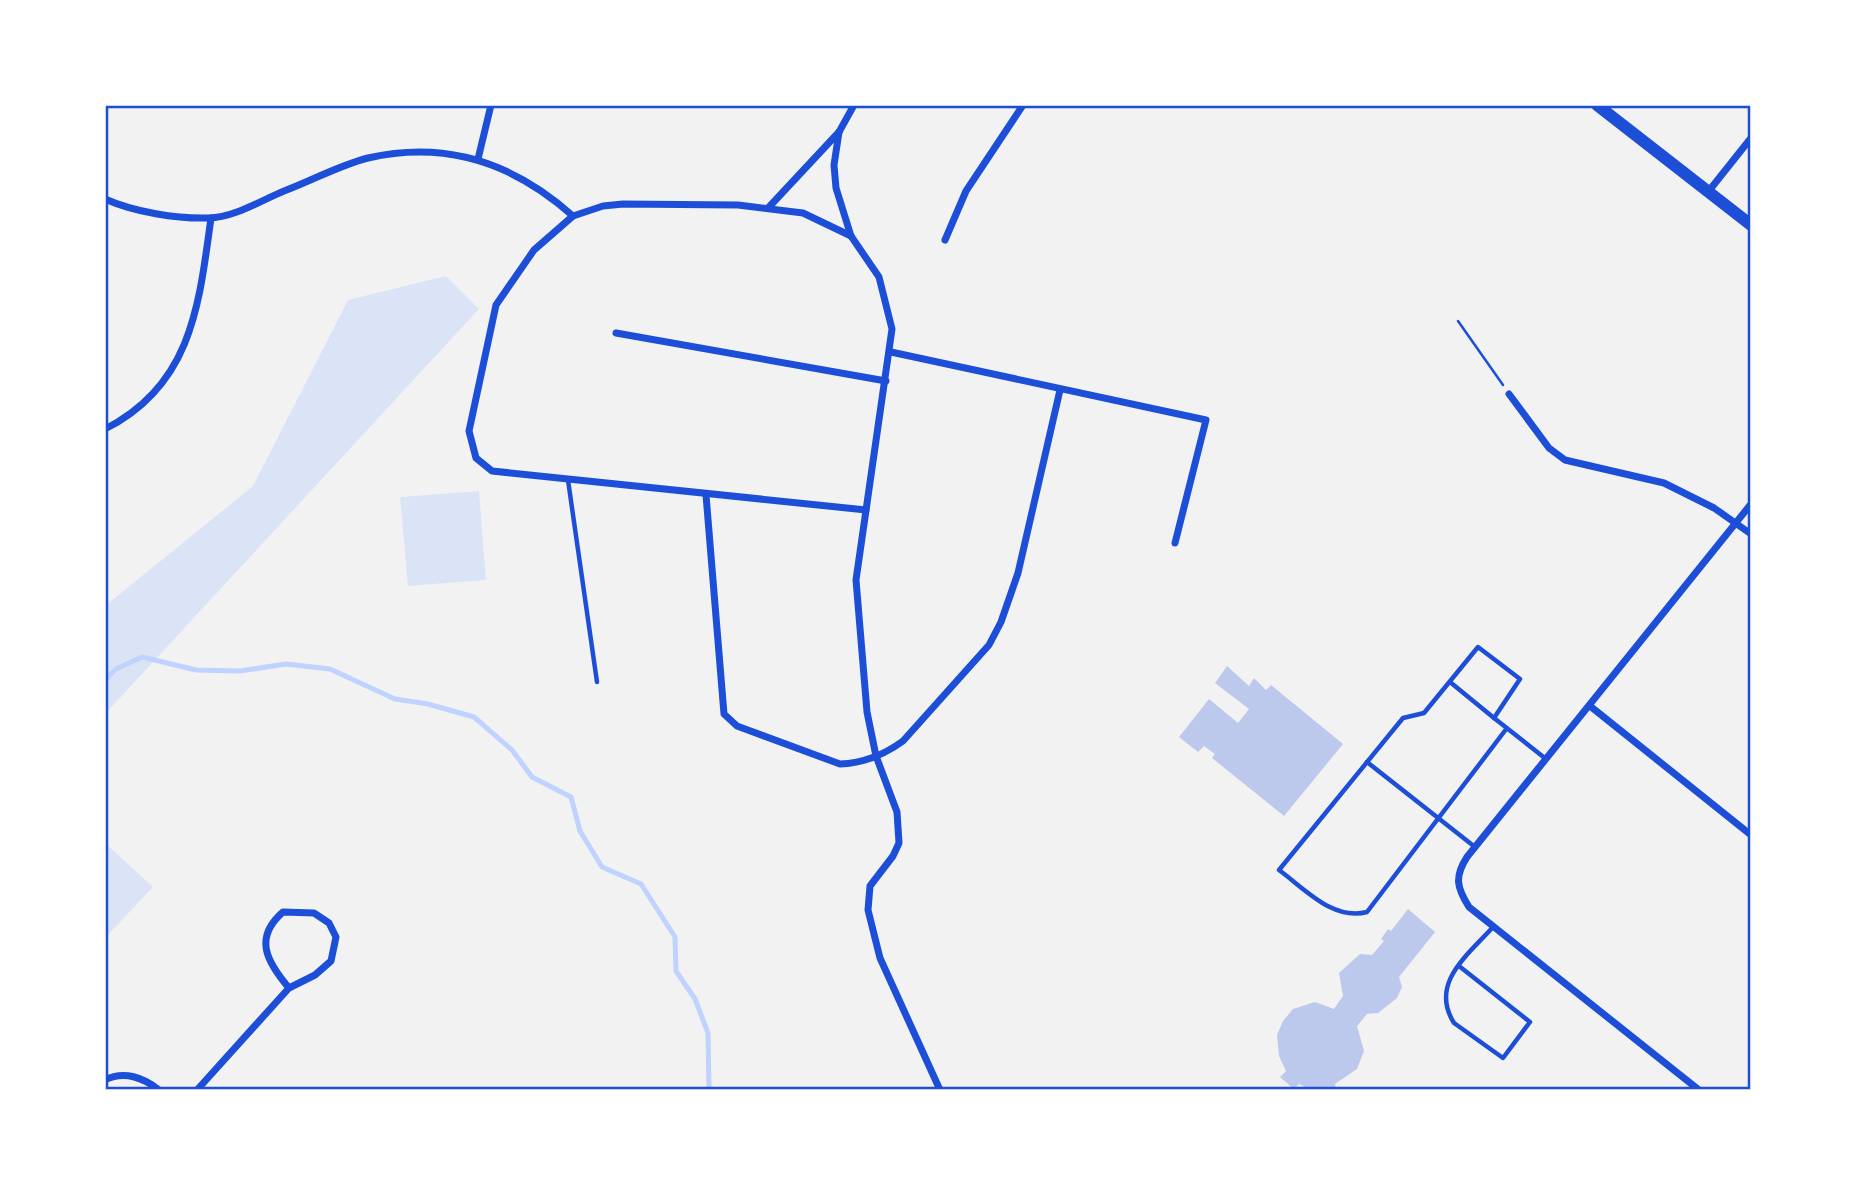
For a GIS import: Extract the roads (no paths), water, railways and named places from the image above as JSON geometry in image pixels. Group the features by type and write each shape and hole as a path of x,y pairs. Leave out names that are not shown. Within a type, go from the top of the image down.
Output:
{"main road":[{"path":"1597,105 1751,225"}],"street":[{"path":"478,159 491,105"},
{"path":"769,208 839,132 854,105"},
{"path":"945,240 966,191 1023,105"},
{"path":"839,132 834,165 836,188 851,236 879,277 890,311 891,352 856,580 867,712 876,757 897,812 900,843 870,886 868,910 880,958 940,1090"},
{"path":"1708,192 1751,138"},
{"path":"105,199 160,213 211,218 367,158 430,150 478,159 533,185 573,216"},
{"path":"851,236 803,214 769,208 623,204 603,206 573,216 534,250 496,305 469,431 476,458 492,471 866,510"},
{"path":"105,429 131,413 150,396 181,355 197,315 211,218"},
{"path":"616,333 886,381"},
{"path":"891,352 1206,420 1175,543"},
{"path":"706,495 724,714 737,726 840,764 858,763 876,757 903,741 989,645 1001,622 1018,573 1060,390"},
{"path":"1509,394 1549,448 1565,460 1664,483 1736,522 1751,534"},
{"path":"1699,1090 1469,907 1460,892 1457,880 1459,868 1475,847 1751,504"},
{"path":"1590,706 1751,835"},
{"path":"197,1090 289,988 315,975 334,953 336,937 330,923 314,913 283,912 268,929 266,951 270,966 289,988"},
{"path":"105,1080 121,1076 140,1077 159,1090"}],"lane":[{"path":"568,480 597,682"},
{"path":"1494,718 1520,679 1478,647 1424,713 1403,718 1279,870 1328,907 1353,916 1367,912 1507,728"},
{"path":"1450,682 1546,760"},
{"path":"1367,762 1475,847"},
{"path":"1459,966 1530,1022 1503,1058 1454,1023 1449,1014 1446,982 1459,966 1494,926"}],"waterway":[{"path":"105,680 116,669 142,657 196,670 240,671 286,664 330,669 395,699 428,704 474,717 512,750 532,777 571,797 580,831 602,867 641,884 675,937 676,971 695,999 708,1033 709,1090"}]}
